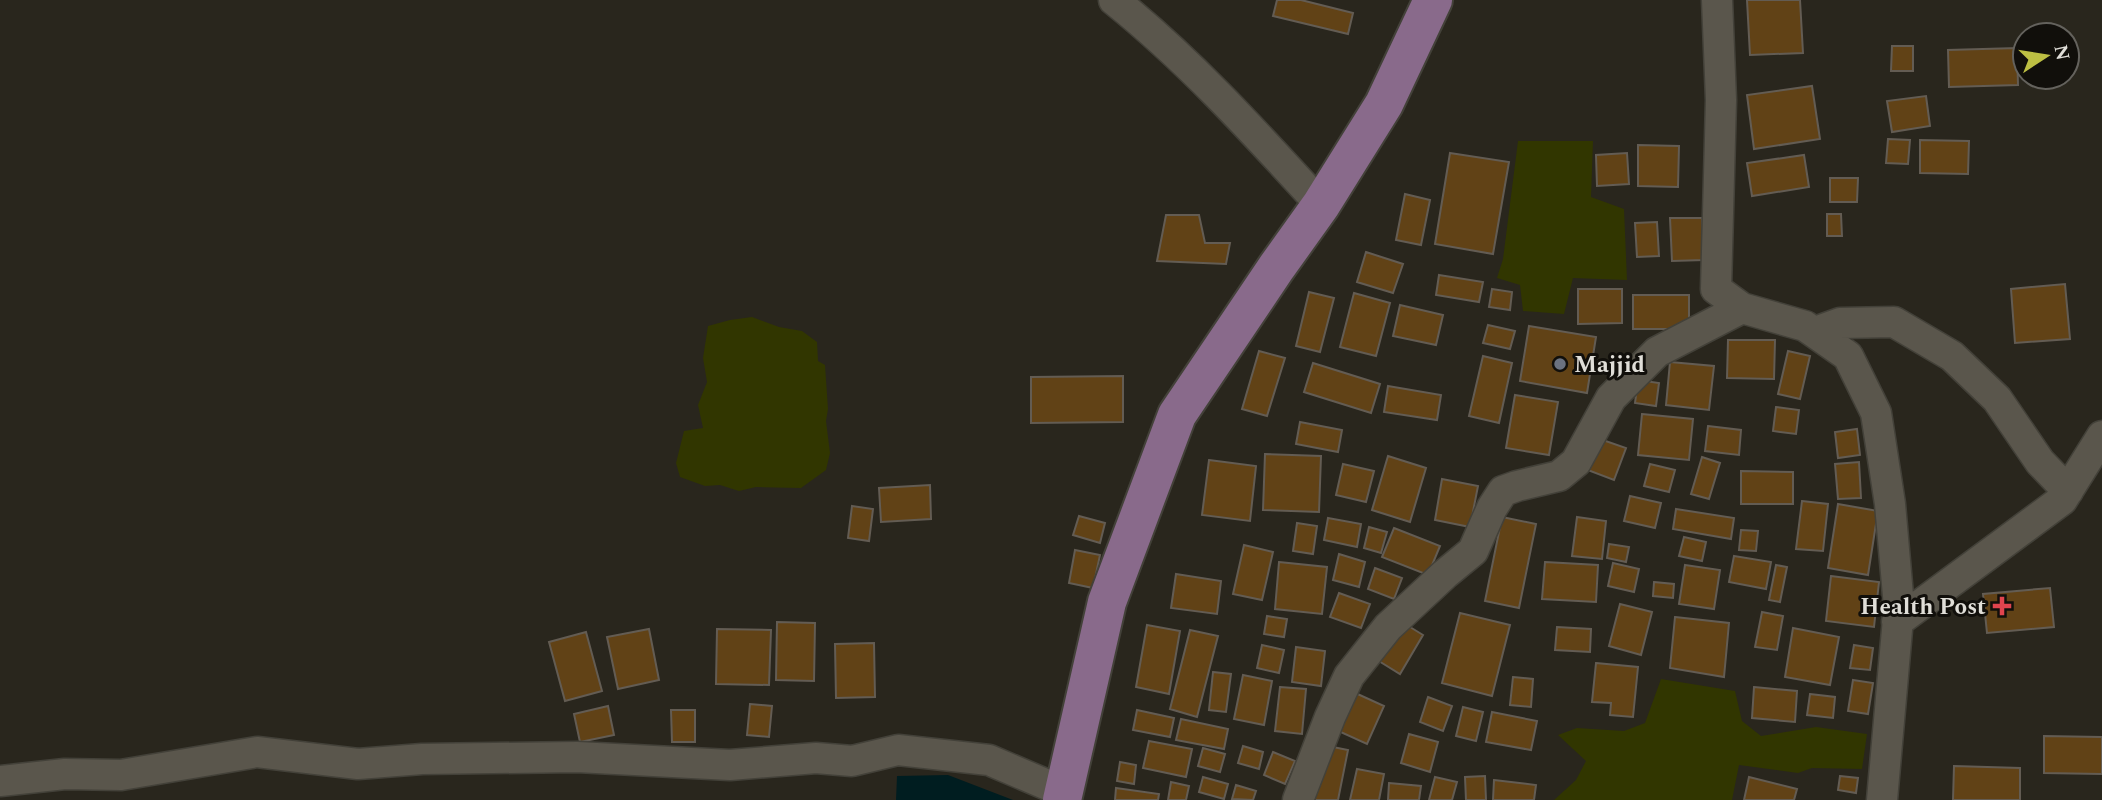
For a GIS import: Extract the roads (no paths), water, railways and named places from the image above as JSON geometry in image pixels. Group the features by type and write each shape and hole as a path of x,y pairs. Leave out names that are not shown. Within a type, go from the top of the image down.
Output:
{"main road":[{"path":"1063,796 1107,602 1177,415 1321,205 1384,104 1433,0"}],"street":[{"path":"1114,0 1137,18 1241,118 1321,205"},
{"path":"1717,0 1721,100 1716,289 1741,308 1805,326 1848,355 1876,413 1890,504 1899,607 1882,800"},
{"path":"1298,800 1349,676 1388,627 1473,551 1492,508 1503,491 1517,485 1559,477 1576,462 1611,398 1657,352 1741,308"},
{"path":"1815,332 1840,323 1894,322 1952,356 1997,399 2040,462 2068,491"},
{"path":"1898,622 2062,500 2102,436"},
{"path":"0,780 65,774 121,775 257,752 358,764 422,759 577,757 730,765 816,758 852,761 898,750 989,760 1063,796"}],"water":[{"path":"948,775 1013,800 896,800 897,776"}],"place":[{"name":"Majjid","path":"1560,364"},
{"name":"Health Post","path":"2002,606"}]}
